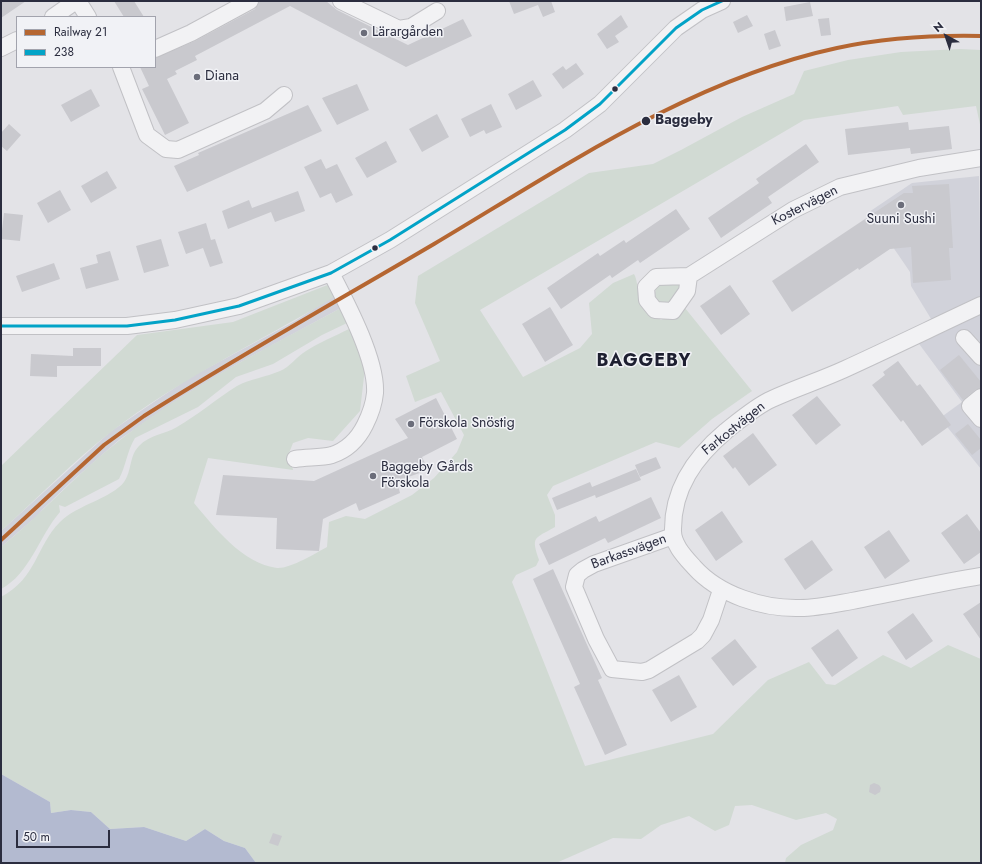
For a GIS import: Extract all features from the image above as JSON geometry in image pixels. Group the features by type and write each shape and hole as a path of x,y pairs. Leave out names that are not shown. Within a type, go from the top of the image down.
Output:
{"street":[{"path":"54,16 77,1 87,16"},
{"path":"156,49 191,33 250,1"},
{"path":"341,1 399,29 411,27 437,11"},
{"path":"1,326 127,326 175,320 239,306 331,273 390,240 565,130 611,94 676,28 702,10 722,1"},
{"path":"1,48 16,40"},
{"path":"121,68 147,135 166,149 178,150 265,111 284,95"},
{"name":"Kostervägen","path":"689,276 792,210 840,187 919,168 981,158"},
{"path":"295,458 331,455 345,448 356,440 370,415 375,392 369,360 352,314 331,273"},
{"name":"Farkostvägen","path":"673,536 676,501 679,489 688,472 702,454 725,432 771,399 821,380 912,339 947,320 981,305"},
{"path":"964,338 981,357"},
{"path":"981,397 970,406 981,419"},
{"path":"673,536 684,556 698,572 721,590 765,605 801,608 864,599 981,576"},
{"name":"Barkassvägen","path":"673,536 594,564 577,575 574,587 596,639 612,669 642,672 649,670 697,641 707,630 721,590"}],"shaded area":[{"path":"960,49 981,50 981,129 976,106 903,115 898,106 804,120 480,310 523,377 580,348 592,334 589,303 613,283 634,274 640,302 645,310 661,320 685,308 752,391 712,419 679,448 656,442 553,486 547,495 555,515 555,527 536,539 535,546 539,560 536,566 516,575 512,582 585,766 713,734 768,680 809,662 826,684 835,685 883,655 911,668 948,645 981,659 981,863 785,863 786,858 801,845 833,830 837,819 826,813 796,820 752,805 735,806 729,825 715,831 689,816 661,825 641,839 613,838 556,863 256,863 245,848 224,841 205,829 186,841 144,827 110,829 91,812 71,810 51,813 50,802 1,774 1,597 22,581 52,531 60,522 75,511 119,488 127,478 136,450 143,442 177,427 237,386 284,369 306,351 349,329 353,333 365,368 360,411 333,441 308,438 293,443 289,453 293,470 208,458 194,503 230,543 252,560 264,565 282,568 303,560 327,547 329,522 346,516 365,519 412,495 434,478 457,452 464,435 441,392 415,402 406,376 440,361 415,303 418,276 589,173 653,164 742,117 794,94 804,71 848,60 901,52"},
{"path":"979,176 981,469 940,418 962,402 914,337 936,327 911,286 910,272 869,212 912,183"},
{"path":"680,280 681,286 671,301 665,304 658,302 655,291 659,283"},
{"path":"330,284 335,295 331,299 191,378 137,413 111,432 69,468 1,531 1,466 137,335 233,322"},
{"path":"335,295 341,308 237,364 180,398 119,440 71,482 36,517 1,547 1,531 110,432 189,378 295,321"},
{"path":"341,308 347,323 322,335 273,364 236,377 198,407 135,438 119,479 65,507 59,505 60,512 46,532 34,554 20,574 1,589 1,547 104,453 145,421 199,386"}],"water":[{"path":"1,774 50,802 51,813 71,810 91,812 110,829 144,827 186,841 205,829 224,841 245,848 256,863 1,863"}],"building":[{"path":"1,1 26,1 1,18"},
{"path":"114,1 134,1 143,16 123,16"},
{"name":"Lärargården","path":"259,1 326,1 337,10 408,45 463,19 472,36 406,67 290,6 195,56 197,60 175,71 177,74 167,79 189,123 165,135 142,89 149,86 140,68 156,68 156,58 195,41 255,9"},
{"path":"509,1 551,1 555,12 543,17 538,5 514,14"},
{"path":"810,2 813,16 786,21 784,7"},
{"path":"621,15 628,27 615,36 619,42 607,49 597,34"},
{"path":"747,15 753,26 738,33 733,22"},
{"path":"829,18 831,35 821,36 818,19"},
{"path":"775,30 781,46 769,50 764,34"},
{"path":"576,63 584,74 563,89 552,74 563,66 566,70"},
{"path":"533,80 542,96 516,110 508,94"},
{"path":"357,84 369,110 337,125 322,98"},
{"path":"91,89 100,106 71,122 61,105"},
{"path":"491,104 502,127 486,134 484,130 470,137 461,119"},
{"path":"308,105 322,131 187,192 174,166 199,155 198,153"},
{"path":"437,114 449,137 422,152 409,129"},
{"path":"908,122 909,130 949,126 952,149 911,154 910,148 848,155 845,129"},
{"path":"9,124 21,135 7,151 1,146 1,133"},
{"path":"386,141 397,162 367,178 355,158"},
{"path":"806,144 819,162 768,197 772,203 721,238 708,218 759,183 756,179"},
{"path":"321,159 326,169 337,164 353,195 336,203 331,193 320,198 304,167"},
{"path":"107,171 117,188 91,203 81,186"},
{"path":"949,184 953,248 949,248 951,280 913,283 911,247 890,249 859,270 858,268 792,312 772,281 904,193 913,193 912,186"},
{"path":"60,190 71,210 48,223 37,203"},
{"path":"298,191 305,211 275,222 271,212 228,229 222,211 249,200 252,208"},
{"path":"676,209 690,229 640,263 638,260 612,278 610,275 561,309 547,288 598,253 600,256 624,240 626,243"},
{"path":"4,213 23,215 20,241 1,239"},
{"path":"206,223 211,240 215,239 223,263 210,267 203,248 186,254 178,232"},
{"path":"161,239 169,266 144,273 136,246"},
{"path":"110,251 119,280 86,289 80,268 98,263 96,255"},
{"path":"54,263 60,279 22,292 16,276"},
{"path":"730,285 750,314 721,335 700,306"},
{"path":"550,307 573,345 545,362 522,324"},
{"path":"73,348 101,348 101,366 57,366 57,377 30,376 31,354 73,356"},
{"path":"959,355 981,382 981,388 975,390 963,400 940,370"},
{"path":"898,361 917,386 920,384 951,425 922,446 903,420 901,422 872,385 885,375 883,372"},
{"path":"817,396 841,425 816,445 792,415"},
{"path":"436,398 457,439 422,457 428,470 397,481 400,493 359,511 356,503 323,519 319,551 276,549 277,518 216,515 223,475 314,481 408,438 395,419"},
{"path":"968,424 981,440 981,448 972,455 955,434"},
{"path":"753,433 777,465 749,486 735,467 733,469 723,456"},
{"path":"656,457 661,468 640,477 635,465"},
{"path":"636,469 641,480 596,498 595,495 557,510 552,498 590,482 592,487"},
{"path":"651,497 661,518 608,543 605,538 549,565 539,544 596,516 599,522"},
{"path":"722,511 743,542 716,561 695,530"},
{"path":"967,514 981,533 981,552 964,564 941,533"},
{"path":"889,530 910,561 885,579 864,547"},
{"path":"812,540 833,570 805,590 784,559"},
{"path":"553,569 602,678 598,680 627,745 605,755 574,687 580,684 533,579"},
{"path":"981,602 981,640 963,614"},
{"path":"913,613 933,641 906,660 887,632"},
{"path":"838,629 858,658 832,677 811,648"},
{"path":"735,639 757,667 733,686 711,658"},
{"path":"679,675 697,707 671,722 652,690"},
{"path":"874,783 879,785 881,788 880,792 875,795 869,792 870,785"},
{"path":"273,833 282,836 278,846 269,843"}],"rail line":[{"name":"21","path":"1,540 104,445 144,416 252,350 434,244 579,157 628,130 679,104 731,81 783,62 837,48 873,42 927,37 981,36"}],"transit line":[{"name":"238","path":"1,326 127,326 175,320 239,306 331,273 390,240 565,130 600,104 676,28 702,10 722,1"}],"place":[{"name":"Lärargården","path":"364,33"},
{"name":"Diana","path":"197,77"},
{"name":"Baggeby","path":"646,121"},
{"name":"Suuni Sushi","path":"901,205"},
{"name":"Förskola Snöstig","path":"411,424"},
{"name":"Baggeby Gårds Förskola","path":"373,476"}],"district":[{"name":"BAGGEBY","path":"644,362"}]}
